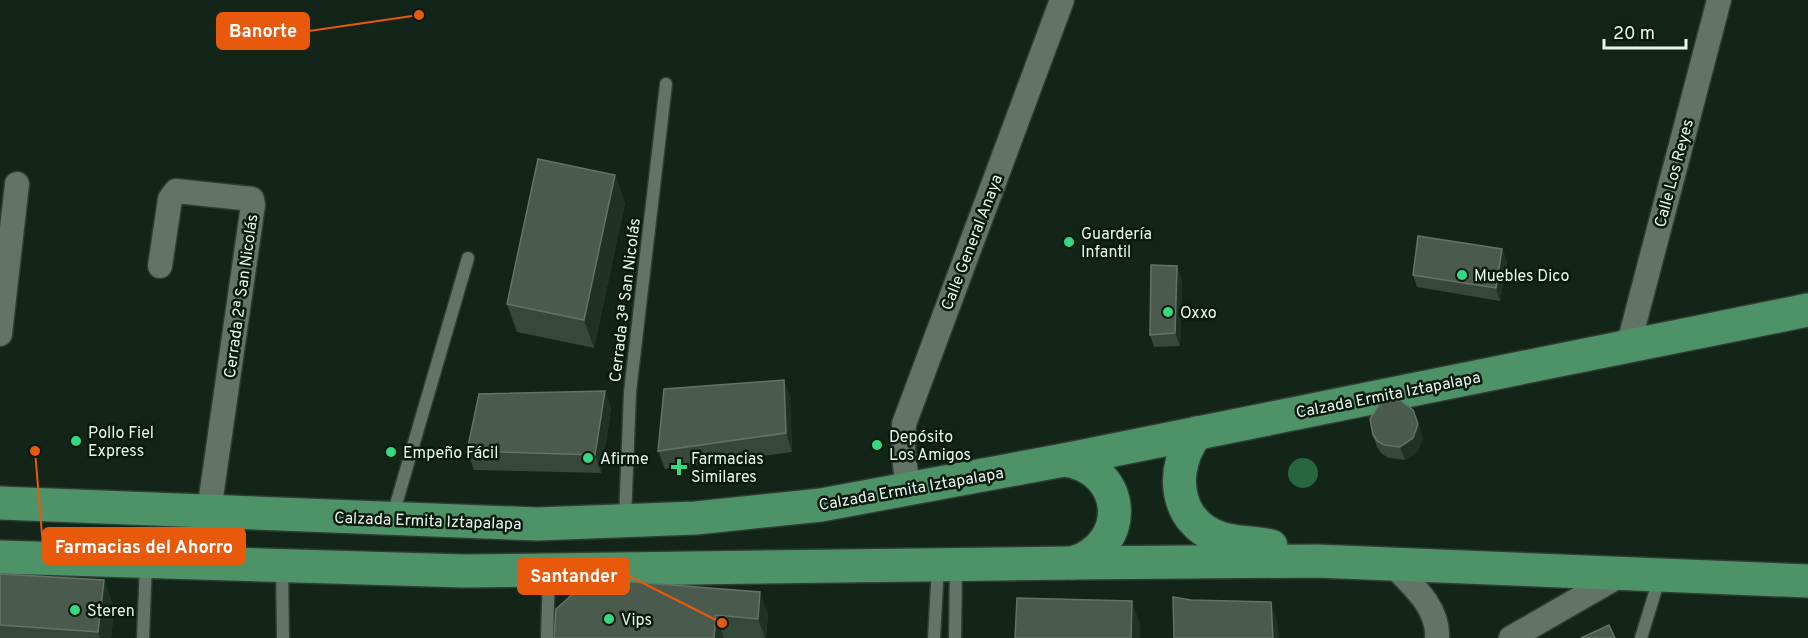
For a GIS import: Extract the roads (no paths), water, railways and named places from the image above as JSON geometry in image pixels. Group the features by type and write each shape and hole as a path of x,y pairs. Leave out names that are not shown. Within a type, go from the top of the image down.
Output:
{"main road":[{"name":"Calzada Ermita Iztapalapa","path":"0,503 537,524 696,518 821,505 1064,460 1808,310"},
{"path":"1197,433 1182,456 1179,483 1187,510 1196,521 1207,531 1221,538 1286,550 1316,561"},
{"path":"1064,460 1076,461 1098,473 1106,483 1114,506 1111,531 1104,542 1096,552 1073,563"},
{"path":"0,557 464,571 549,570 696,578 750,573 947,565 1316,561 1808,581"}],"street":[{"name":"Calle General Anaya","path":"908,489 903,449 904,424 1062,0"},
{"name":"Calle Los Reyes","path":"1628,347 1719,0"},
{"path":"0,334 16,184"},
{"name":"Cerrada 2ª San Nicolás","path":"160,266 170,199 176,191 252,199 253,205 209,511"},
{"path":"1392,564 1424,599 1433,615 1437,638"},
{"path":"1511,638 1622,574"}],"lane":[{"name":"Cerrada 3ª San Nicolás","path":"625,520 630,392 666,84"},
{"path":"391,519 468,258"},
{"path":"143,638 146,561"},
{"path":"934,638 947,565"},
{"path":"947,565 955,638"},
{"path":"282,566 283,638"},
{"path":"547,638 549,570"},
{"path":"1641,638 1661,575"}],"place":[{"name":"Banorte","path":"419,15"},
{"name":"Guardería Infantil","path":"1069,242"},
{"name":"Muebles Dico","path":"1462,275"},
{"name":"Oxxo","path":"1168,312"},
{"name":"Pollo Fiel Express","path":"76,441"},
{"name":"Depósito Los Amigos","path":"877,445"},
{"name":"Farmacias del Ahorro","path":"35,451"},
{"name":"Empeño Fácil","path":"391,452"},
{"name":"Afirme","path":"588,458"},
{"name":"Farmacias Similares","path":"679,467"},
{"name":"Steren","path":"75,610"},
{"name":"Vips","path":"609,619"},
{"name":"Santander","path":"722,623"}]}
